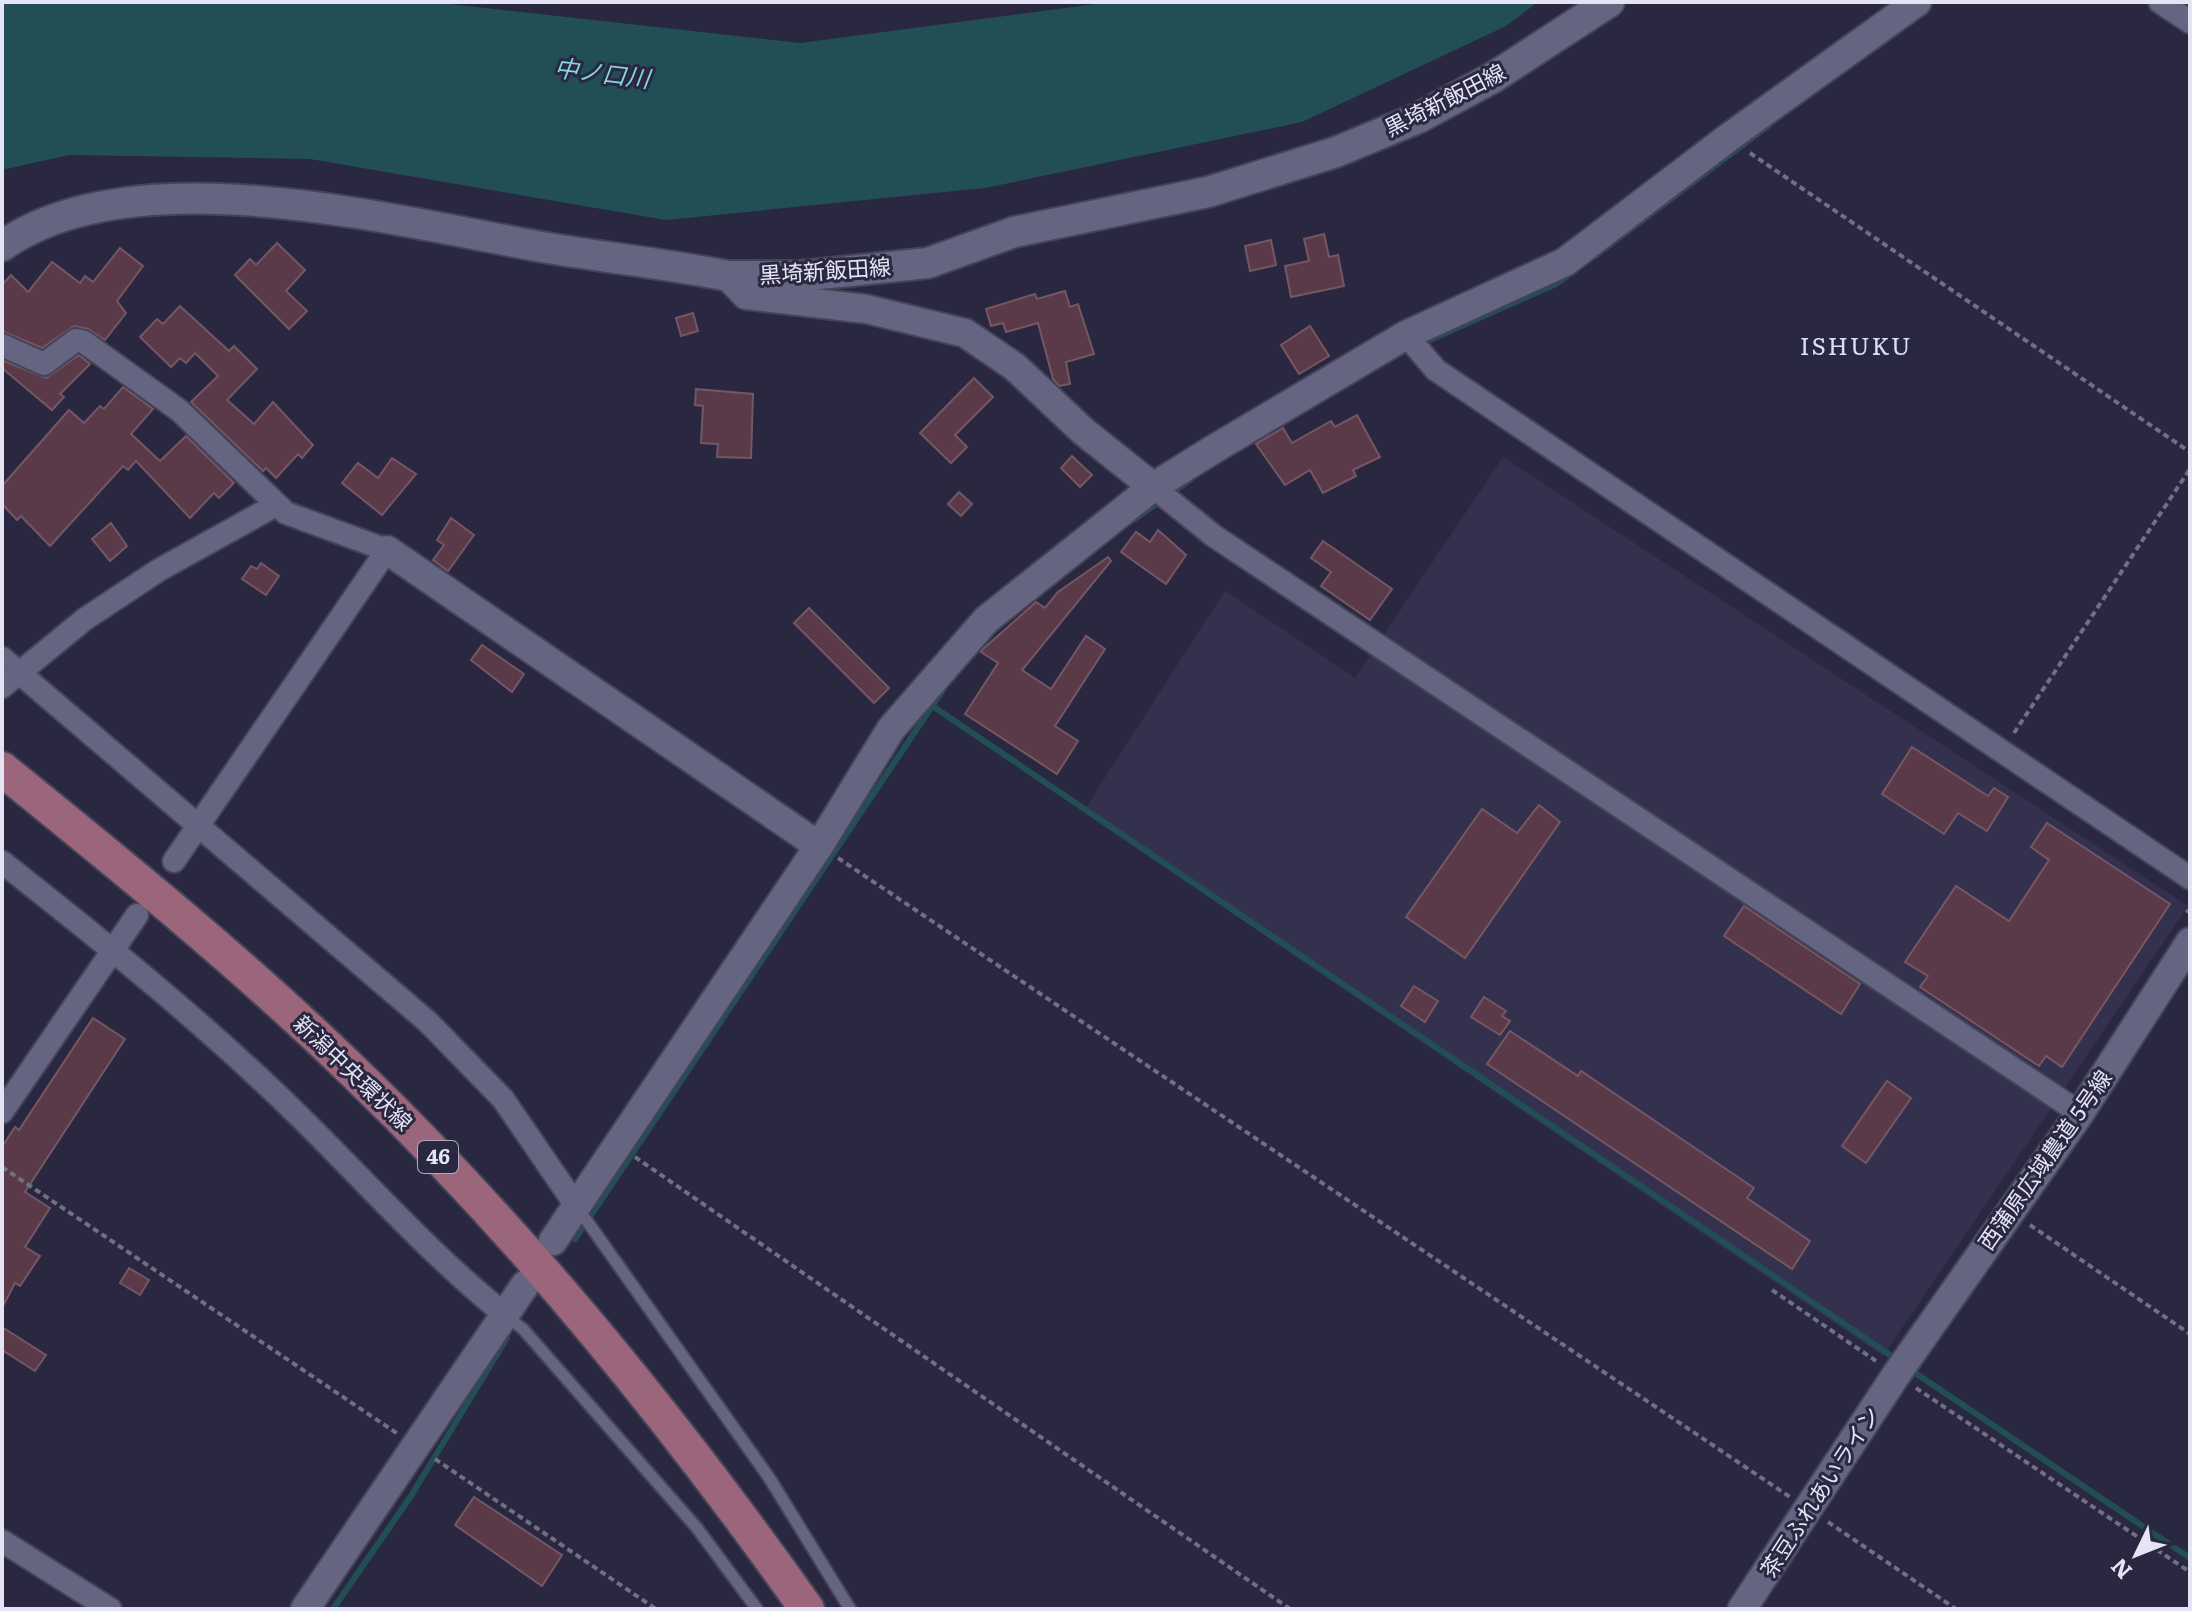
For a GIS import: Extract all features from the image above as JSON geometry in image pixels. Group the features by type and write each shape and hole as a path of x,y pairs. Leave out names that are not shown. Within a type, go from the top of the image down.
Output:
{"main road":[{"name":"黒埼新飯田線","path":"2,246 29,227 66,214 164,199 294,205 728,276 800,276 928,263 1014,232 1208,192 1336,152 1418,118 1494,77 1609,2"},
{"name":"新潟中央環状線","path":"2,769 284,1006 428,1146 615,1354 807,1609"}],"street":[{"path":"553,1241 620,1147 819,846 891,729 986,620 1153,487 1406,335 1565,262 1728,138 1917,2"},
{"path":"2160,2 2190,22"},
{"path":"728,276 746,295 866,309 965,333 1015,367 1083,431 1227,545 2080,1113"},
{"path":"1406,335 1436,370 2190,878"},
{"path":"2,345 44,364 76,340 84,342 180,411 286,513 387,550 819,846"},
{"path":"276,505 159,570 7,673 331,936 382,985 428,1022 503,1099 577,1207"},
{"path":"174,861 387,550"},
{"path":"2,862 208,1031 302,1119 458,1277 503,1313"},
{"path":"2,1112 137,915"},
{"name":"西蒲原広域農道 5号線","path":"1896,1375 2080,1113 2190,942"},
{"path":"305,1609 503,1313 525,1285"},
{"name":"茶豆ふれあいライン","path":"1742,1609 1896,1375"},
{"path":"2,1541 110,1609"}],"lane":[{"path":"577,1207 770,1479 850,1609"},
{"path":"503,1313 523,1329 697,1528 757,1609"}],"path":[{"path":"1728,138 2190,452"},
{"path":"2001,752 2190,469"},
{"path":"819,846 1956,1609"},
{"path":"620,1147 1290,1609"},
{"path":"2,1167 656,1609"},
{"path":"2009,1211 2190,1334"},
{"path":"1772,1290 2190,1572"}],"shaded area":[{"path":"1503,457 2188,906 1883,1356 1083,812 1225,591 1355,678"}],"water":[{"name":"中ノ口川","path":"2,2 432,2 800,43 1111,2 1538,2 1506,26 1302,122 985,188 666,220 310,159 69,155 2,170"}],"building":[{"path":"1324,234 1329,257 1338,255 1344,286 1291,297 1285,266 1309,261 1304,239"},
{"path":"1271,240 1276,265 1250,271 1245,246"},
{"path":"277,243 305,270 286,291 307,311 289,329 235,275 250,259 256,265"},
{"path":"120,248 143,266 117,301 126,313 105,340 88,329 74,326 42,348 2,331 2,285 11,275 28,292 52,262 80,283 85,276 93,282"},
{"path":"1065,291 1070,307 1078,304 1094,354 1066,362 1070,384 1059,386 1053,379 1038,323 1006,332 1003,323 991,326 986,309 1035,294 1037,299"},
{"path":"180,306 229,351 234,346 257,369 227,400 254,424 273,402 313,445 302,458 298,454 276,478 266,468 263,471 191,402 218,376 195,353 186,363 180,358 171,367 140,337 157,319 163,324"},
{"path":"693,313 698,331 681,336 676,318"},
{"path":"1310,326 1329,356 1299,374 1281,345"},
{"path":"79,355 90,364 60,394 64,397 52,410 2,368 2,360 46,378"},
{"path":"974,378 993,397 955,435 967,447 951,463 920,433"},
{"path":"123,387 153,409 131,434 160,461 186,436 234,483 219,498 214,493 190,518 136,461 128,470 123,466 50,546 21,516 17,520 2,504 2,486 69,410 84,423 100,406 104,409"},
{"path":"696,389 753,394 751,458 717,457 718,444 701,443 703,406 695,405"},
{"path":"1357,415 1380,457 1353,470 1356,476 1323,493 1310,470 1285,485 1256,444 1283,428 1292,443 1331,421 1335,427"},
{"path":"1072,456 1092,475 1080,487 1061,468"},
{"path":"392,458 416,474 382,515 342,483 358,463 378,478"},
{"path":"959,492 972,504 961,516 948,504"},
{"path":"451,518 474,535 448,571 433,560 444,545 437,540"},
{"path":"111,523 127,546 110,561 92,539"},
{"path":"1158,530 1186,555 1166,584 1121,552 1136,532 1150,542"},
{"path":"1323,541 1392,589 1370,620 1321,586 1331,572 1311,558"},
{"path":"1108,557 1111,561 1022,670 1051,689 1086,636 1105,649 1055,726 1078,741 1057,774 965,714 998,663 981,652 983,649 1036,602 1045,608 1058,592"},
{"path":"261,563 279,576 266,595 242,579 251,566 257,569"},
{"path":"809,608 889,688 874,703 794,623"},
{"path":"482,645 524,674 512,692 471,660"},
{"path":"1912,747 1988,796 1994,788 2008,797 1987,831 1958,813 1944,834 1882,794"},
{"path":"1539,805 1560,822 1465,958 1406,917 1482,809 1517,833"},
{"path":"2047,823 2170,904 2062,1067 2046,1056 2039,1066 1920,987 1928,976 1905,962 1956,886 2009,921 2049,860 2031,847"},
{"path":"1744,906 1860,984 1841,1014 1724,936"},
{"path":"1414,986 1438,1001 1425,1022 1401,1006"},
{"path":"1484,997 1506,1011 1502,1016 1510,1021 1500,1035 1471,1017"},
{"path":"93,1018 125,1039 25,1192 50,1208 25,1247 40,1256 20,1286 15,1283 2,1308 2,1147 15,1127 19,1130"},
{"path":"1510,1031 1578,1076 1581,1071 1754,1188 1747,1198 1810,1241 1792,1269 1487,1064"},
{"path":"1887,1081 1911,1098 1866,1163 1842,1146"},
{"path":"129,1268 149,1280 140,1295 120,1283"},
{"path":"2,1327 46,1355 35,1371 2,1350"},
{"path":"474,1497 562,1555 542,1586 455,1525"}],"waterway":[{"path":"1595,256 1768,126"},
{"path":"1421,344 1556,284 1573,272"},
{"path":"1171,494 1191,479"},
{"path":"1135,519 1162,500"},
{"path":"575,1239 943,690"},
{"path":"931,705 1899,1361"},
{"path":"333,1609 411,1496 507,1338"},
{"path":"1911,1370 2190,1558"}],"district":[{"name":"ISHUKU","path":"1856,347"}]}
